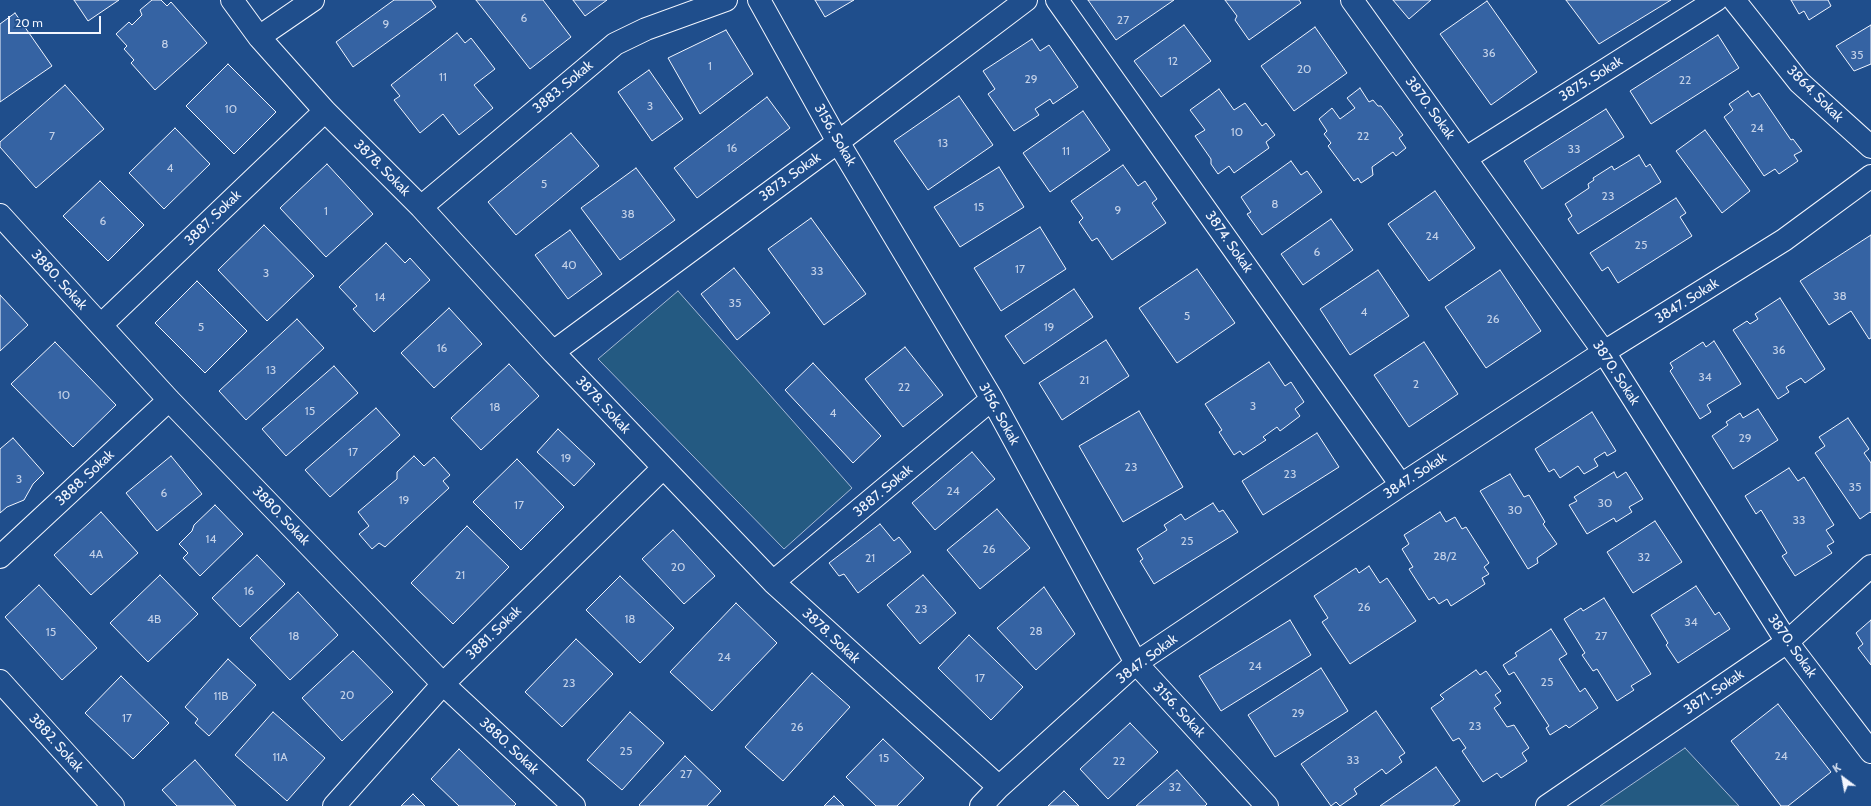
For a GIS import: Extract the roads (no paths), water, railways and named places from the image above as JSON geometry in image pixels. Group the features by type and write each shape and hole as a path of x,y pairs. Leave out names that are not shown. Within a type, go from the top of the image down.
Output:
{"street":[{"name":"3878. Sokak","path":"232,0 259,37 325,111 421,207 553,352 773,582 999,787"},
{"path":"259,37 313,0"},
{"name":"3883. Sokak","path":"421,207 615,44 646,29 726,0"},
{"name":"3156. Sokak","path":"760,0 838,142 992,399 1136,663 1268,806"},
{"name":"3873. Sokak","path":"553,352 838,142 1026,0"},
{"name":"3874. Sokak","path":"1057,0 1401,485"},
{"name":"3870. Sokak","path":"1352,0 1604,352 1787,642 1869,745"},
{"name":"3875. Sokak","path":"1466,158 1716,0"},
{"name":"3864. Sokak","path":"1734,0 1799,82 1871,147"},
{"name":"3887. Sokak","path":"101,325 325,111"},
{"name":"3847. Sokak","path":"981,806 999,787 1136,663 1401,485 1604,352 1784,240 1871,176"},
{"name":"3880. Sokak","path":"0,215 169,400 443,684 574,806"},
{"name":"3887. Sokak","path":"773,582 992,399"},
{"name":"3888. Sokak","path":"0,557 169,400"},
{"name":"3881. Sokak","path":"334,806 443,684 663,468"},
{"name":"3871. Sokak","path":"1547,806 1787,642 1871,566"},
{"name":"3882. Sokak","path":"0,681 113,806"}]}
